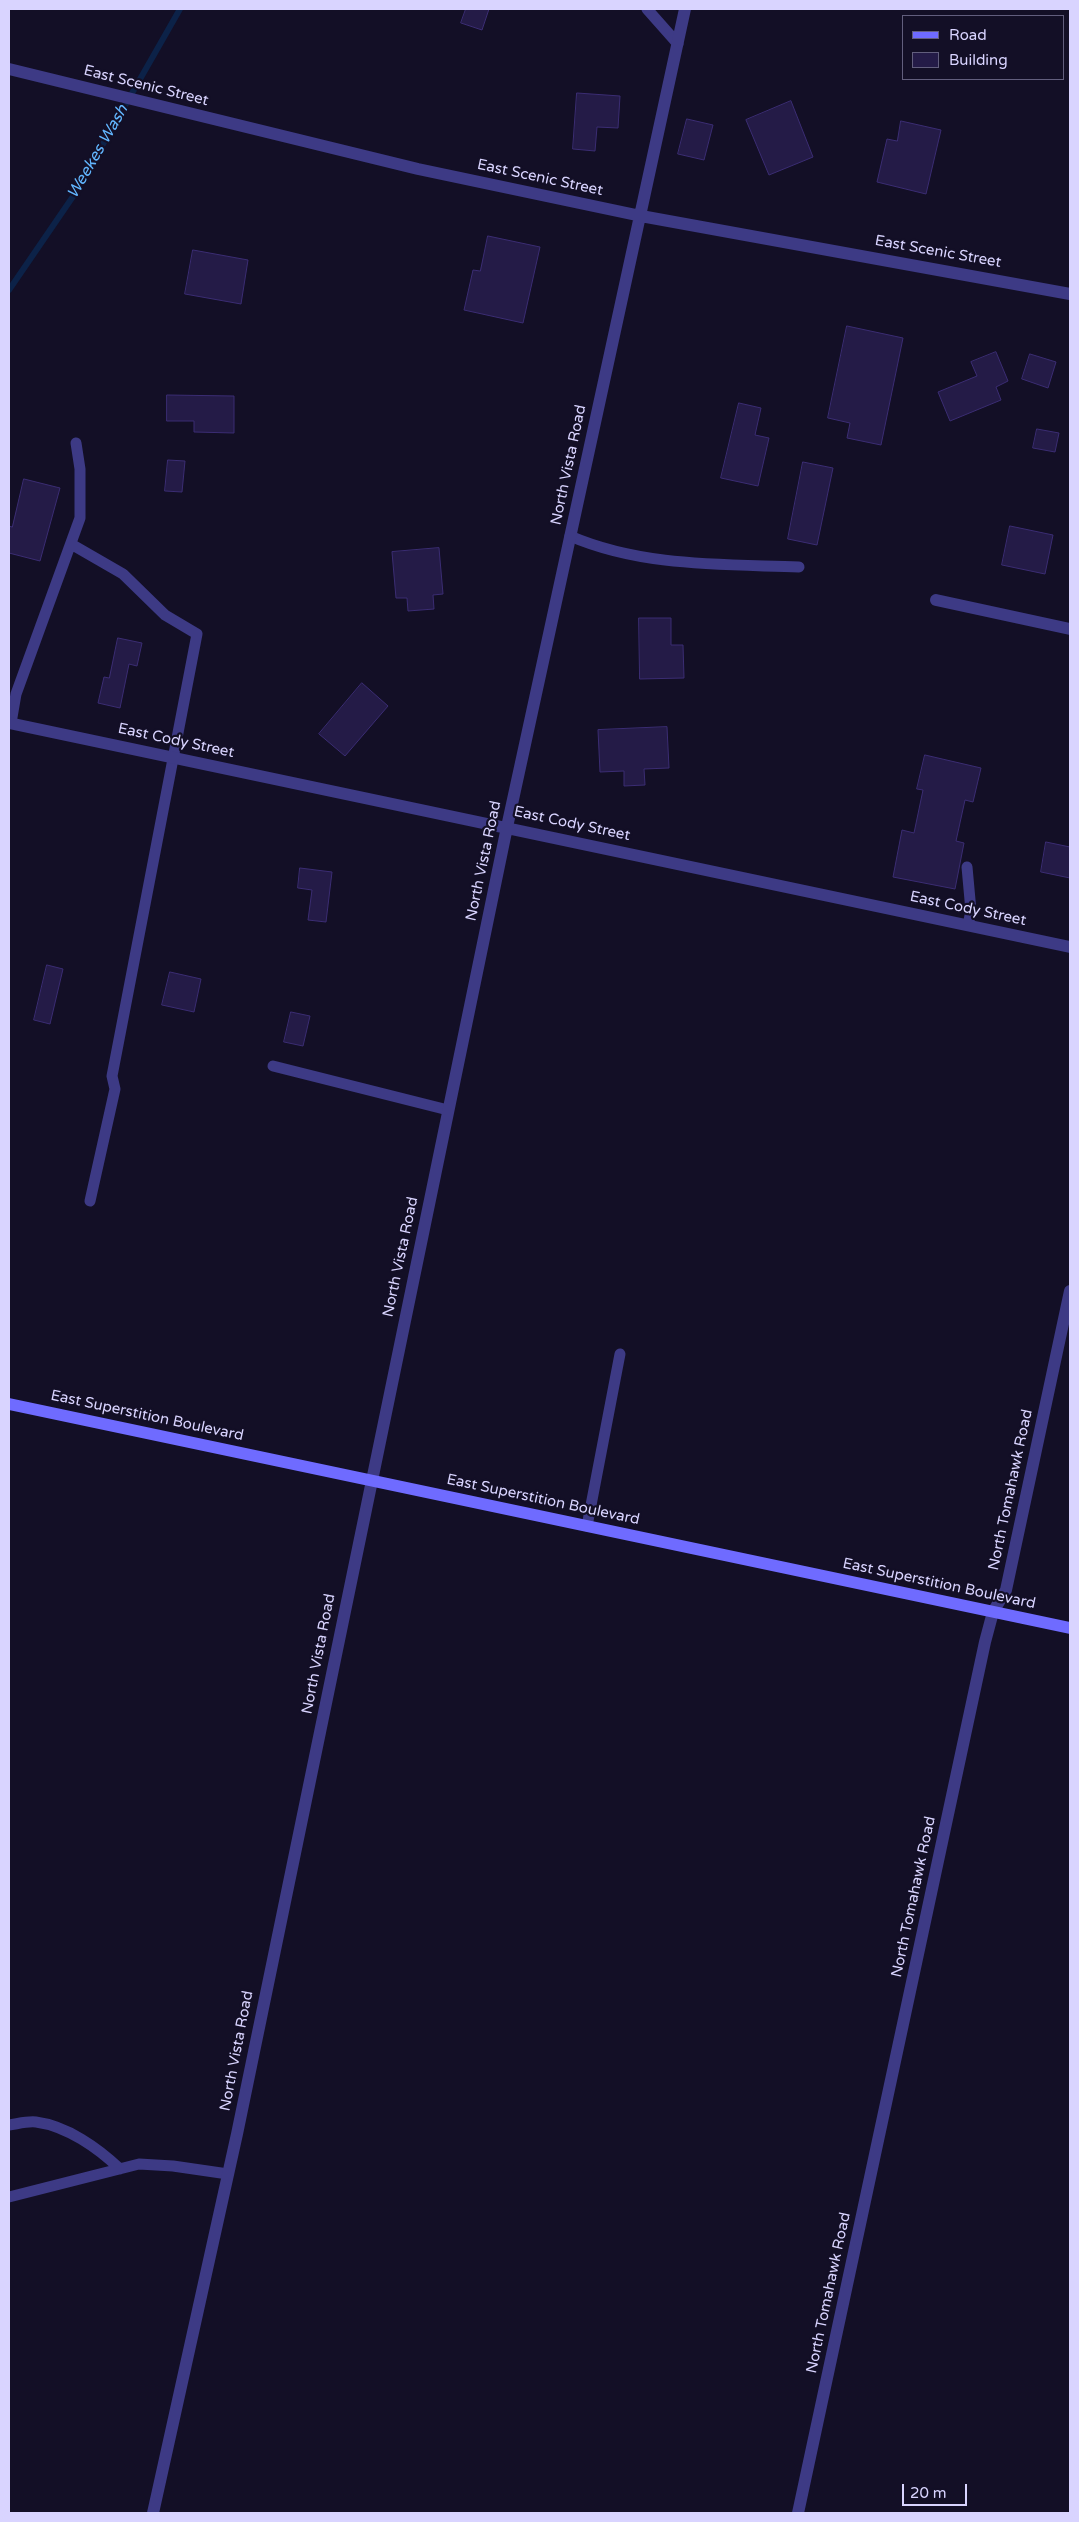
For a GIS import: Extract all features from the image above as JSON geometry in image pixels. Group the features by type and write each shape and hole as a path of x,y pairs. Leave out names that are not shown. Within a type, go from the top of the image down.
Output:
{"main road":[{"name":"East Superstition Boulevard","path":"9,1404 1070,1628"}],"street":[{"name":"North Vista Road","path":"153,2513 228,2174 507,827 685,9"},
{"name":"East Scenic Street","path":"9,69 418,169 641,216 1070,294"},
{"path":"936,600 1070,629"},
{"name":"East Cody Street","path":"10,723 1070,947"},
{"name":"North Tomahawk Road","path":"798,2513 993,1612 1006,1590 1070,1290"}],"lane":[{"path":"647,9 678,44"},
{"path":"10,723 16,694 80,518 80,469 76,443"},
{"path":"570,536 600,549 685,563 799,567"},
{"path":"71,544 122,574 166,615 197,634 112,1076 115,1089 90,1201"},
{"path":"967,867 971,911 968,925"},
{"path":"273,1066 448,1110"},
{"path":"587,1526 620,1354"},
{"path":"9,2125 36,2122 61,2130 101,2150 120,2169"},
{"path":"9,2197 139,2164 173,2166 228,2174"}],"building":[{"path":"466,9 489,9 482,30 461,23"},
{"path":"577,93 620,96 618,128 597,127 595,151 573,149"},
{"path":"791,101 813,157 769,175 746,120"},
{"path":"687,119 713,125 704,160 678,154"},
{"path":"901,121 941,130 926,194 877,182 887,139 897,141"},
{"path":"488,236 540,247 523,323 464,310 473,270 480,271"},
{"path":"193,250 248,260 241,304 185,294"},
{"path":"847,326 903,338 881,445 847,438 850,423 828,418"},
{"path":"996,352 1008,381 996,387 1001,400 950,421 938,392 977,376 971,362"},
{"path":"1030,354 1056,362 1048,388 1022,379"},
{"path":"167,395 234,396 234,433 194,432 194,421 167,421"},
{"path":"739,403 761,408 755,435 769,438 758,486 721,478"},
{"path":"1037,429 1059,433 1055,452 1033,448"},
{"path":"168,460 185,461 182,492 165,491"},
{"path":"803,462 833,468 817,545 788,539"},
{"path":"24,479 60,488 40,561 9,553 9,526 12,527"},
{"path":"1010,526 1053,535 1045,574 1002,565"},
{"path":"439,548 443,594 433,595 434,609 408,611 407,598 396,598 392,552"},
{"path":"639,618 671,618 671,645 683,645 684,678 640,679"},
{"path":"118,638 142,643 137,666 129,664 120,708 98,703 104,677 109,678"},
{"path":"362,683 388,706 345,756 319,734"},
{"path":"667,727 669,768 644,769 645,785 624,786 624,771 600,772 598,730"},
{"path":"925,755 981,768 973,802 965,800 956,841 964,843 955,889 893,877 902,830 914,833 923,790 917,789"},
{"path":"1046,842 1070,847 1070,878 1041,872"},
{"path":"300,868 332,872 326,922 308,920 312,890 298,888"},
{"path":"47,965 63,969 50,1024 34,1020"},
{"path":"170,972 201,979 194,1012 162,1005"},
{"path":"291,1012 310,1016 303,1046 284,1042"}],"waterway":[{"name":"Weekes Wash","path":"9,290 74,195 180,9"}]}
